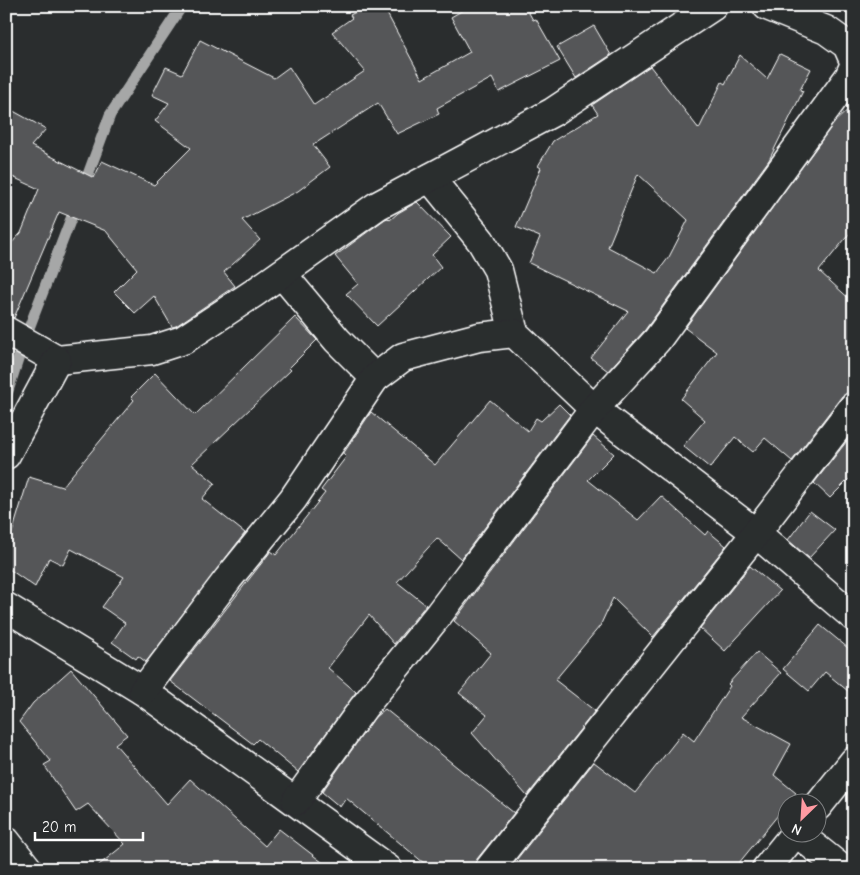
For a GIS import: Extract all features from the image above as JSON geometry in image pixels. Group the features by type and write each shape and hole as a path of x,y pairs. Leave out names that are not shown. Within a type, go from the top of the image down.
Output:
{"street":[{"path":"6,331 57,360 152,350 183,340 282,274 377,206 553,112 713,6"},
{"path":"767,6 826,30 847,45 854,62"},
{"path":"296,801 363,708 440,614 594,409 657,340 849,78 854,66"},
{"path":"430,178 481,241 498,270 514,333 594,409 756,533 854,617"},
{"path":"282,274 337,340 375,378"},
{"path":"143,691 292,498 375,378 403,357 479,337 514,333"},
{"path":"6,455 57,360"},
{"path":"489,869 756,533 854,406"},
{"path":"6,607 143,691 388,869"},
{"path":"828,794 854,761"},
{"path":"6,840 28,869"},
{"path":"766,869 788,842"},
{"path":"808,842 842,869"}],"building":[{"path":"367,6 383,6 422,79 470,52 451,17 470,6 525,6 533,20 536,19 560,61 499,92 492,78 437,108 439,114 397,134 378,103 313,145 330,167 298,191 242,220 260,240 224,272 235,286 176,326 172,327 154,296 135,313 114,292 137,269 106,231 59,212 14,318 6,315 6,249 21,233 39,189 6,174 6,107 46,129 31,146 94,178 102,161 154,185 191,148 155,121 169,103 152,95 166,67 182,74 200,40 274,78 289,67 314,105 365,71 332,32 352,18 350,15"},
{"path":"594,26 611,55 576,78 557,47"},
{"path":"780,54 811,69 800,90 803,91 769,160 645,330 608,371 591,358 628,311 529,263 540,237 516,227 541,168 538,166 553,141 598,114 592,105 650,66 699,129 722,82 725,84 740,55 767,79","holes":["638,174 688,220 669,257 657,273 608,247"]},
{"path":"854,104 854,228 819,271 854,303 854,391 842,396 792,461 765,438 753,452 735,437 710,468 683,446 705,420 681,399 717,352 685,328 834,123"},
{"path":"417,202 451,237 432,255 441,267 377,326 346,294 358,284 335,256 385,219 388,218 390,220"},
{"path":"295,317 317,340 289,368 291,370 192,464 215,483 202,499 245,533 146,662 138,656 136,659 112,642 125,623 102,607 124,577 71,549 63,565 49,558 35,587 6,567 6,553 29,477 62,487 134,400 131,397 155,373 195,415"},
{"path":"490,400 528,431 536,418 541,421 559,404 570,415 461,559 437,538 397,582 426,605 394,644 369,615 328,668 356,692 298,772 258,739 253,744 170,681 271,551 276,555 325,493 321,490 346,457 343,454 371,412 435,465"},
{"path":"854,432 854,474 830,498 814,483"},
{"path":"593,436 614,454 588,480 638,520 661,496 705,535 708,531 726,546 653,637 613,598 600,626 555,680 595,711 527,796 472,733 487,715 459,693 491,653 454,621"},
{"path":"810,511 835,530 809,558 788,540"},
{"path":"750,566 780,591 725,651 700,628"},
{"path":"820,625 854,653 854,696 825,672 809,691 783,669"},
{"path":"757,652 781,673 741,717 791,744 774,775 795,792 778,792 778,815 734,869 509,869 594,762 635,793 683,732 694,741 730,686 728,684"},
{"path":"71,669 127,735 115,744 167,804 190,779 265,846 279,829 331,869 94,869 125,844 88,804 76,812 44,765 51,761 19,722 33,703"},
{"path":"385,709 514,813 477,859 474,869 431,869 346,798 340,807 322,792 375,717"}],"waterway":[{"path":"83,188 110,115 182,6"},
{"path":"6,397 24,341 77,203"}]}
